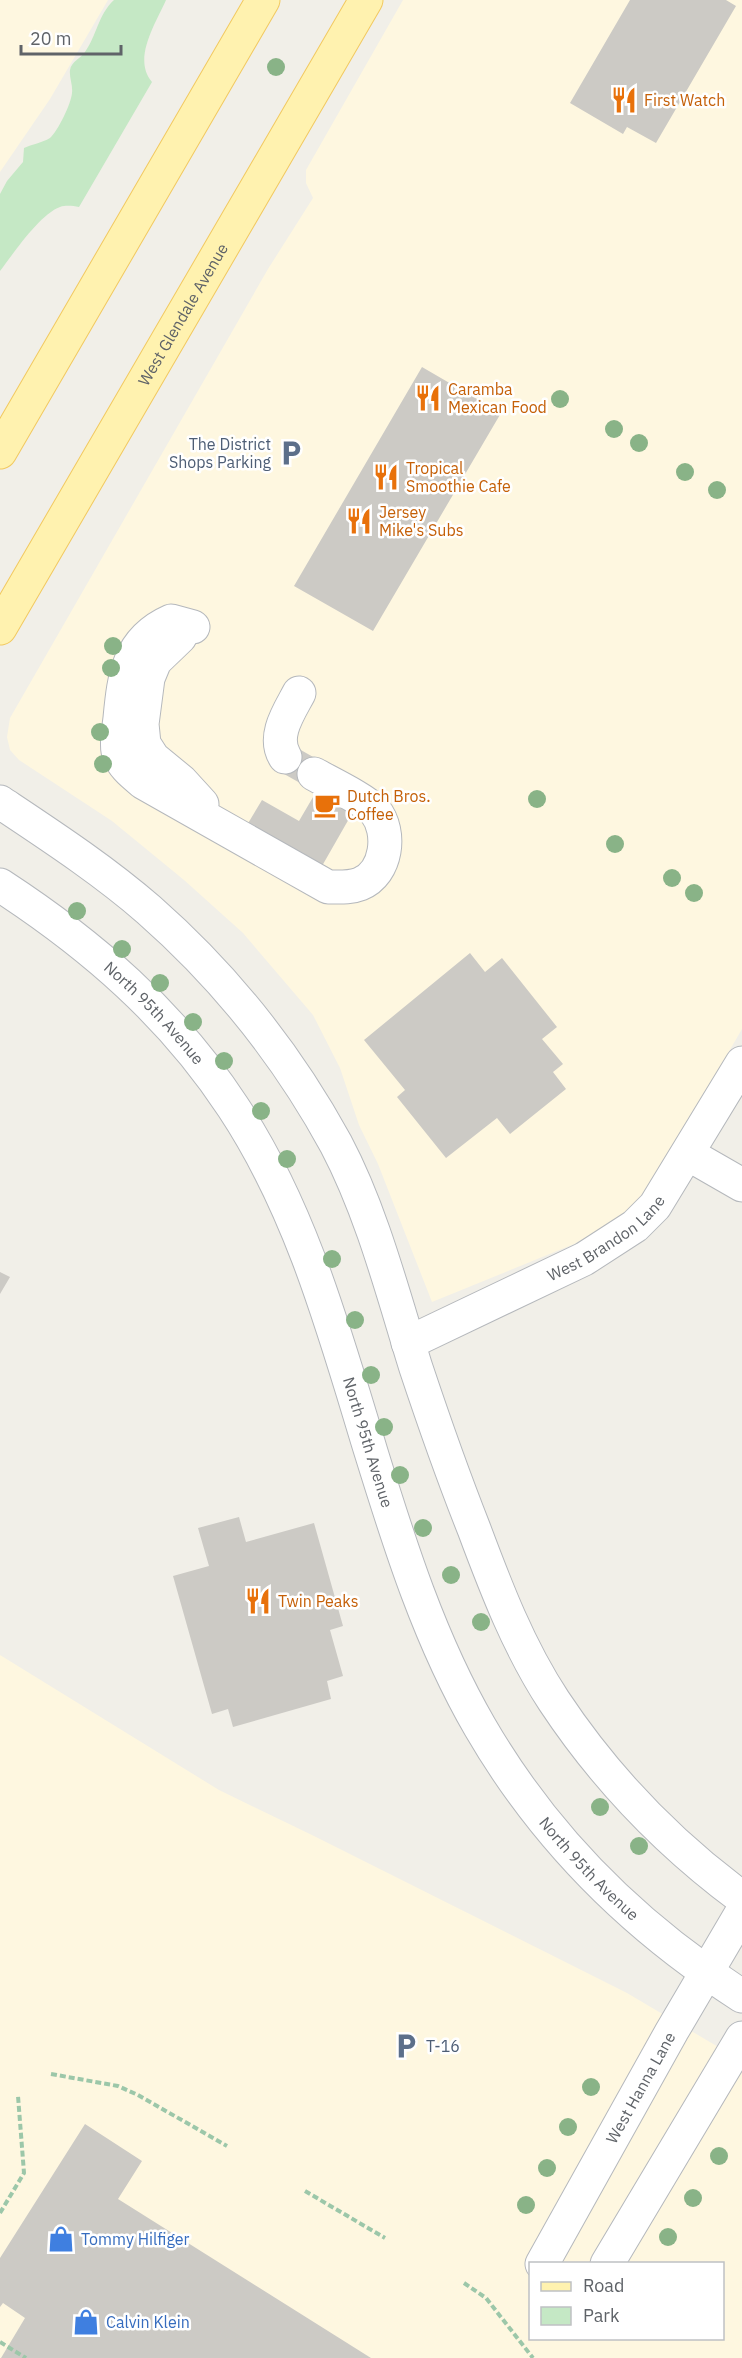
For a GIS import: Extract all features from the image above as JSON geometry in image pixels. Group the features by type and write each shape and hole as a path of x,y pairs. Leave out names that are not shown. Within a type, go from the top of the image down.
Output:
{"main road":[{"path":"0,452 263,0"},
{"name":"West Glendale Avenue","path":"0,628 366,0"}],"street":[{"path":"193,627 171,621 159,626 138,646 127,667 122,691 118,749 126,767 144,783 328,887 349,888 363,883 377,871 383,860 385,841 375,812 314,774"},
{"path":"285,757 281,750 281,736 284,723 299,693"},
{"path":"0,802 111,879 149,910 197,955 282,1057 336,1145 388,1274 443,1449 499,1599 554,1701 622,1788 660,1830 705,1870 742,1898"},
{"name":"North 95th Avenue","path":"0,885 69,932 121,976 198,1058 234,1108 291,1214 342,1353 396,1532 418,1595 445,1658 479,1726 517,1786 551,1830 594,1878 646,1927 706,1973 742,1996"},
{"name":"West Brandon Lane","path":"408,1343 584,1259 635,1226 655,1206 742,1063"},
{"path":"688,1154 742,1185"},
{"name":"West Hanna Lane","path":"543,2262 742,1912"},
{"path":"608,2262 742,2038"}],"path":[{"path":"51,2074 98,2081 128,2090 227,2146"},
{"path":"0,2213 24,2173 18,2096"},
{"path":"305,2191 386,2238"},
{"path":"464,2283 486,2298 533,2358"},
{"path":"0,2342 26,2358"}],"shaded area":[{"path":"0,0 108,0 50,99 0,172"},
{"path":"403,0 742,0 742,1029 652,1184 620,1218 574,1244 432,1302 378,1164 359,1125 340,1068 313,1015 243,933 184,880 112,821 19,760 10,750 7,737 10,718 268,269 313,198 306,183 306,170"},
{"path":"0,1655 219,1790 627,1993 742,2061 742,2358 0,2358"}],"green space":[{"path":"114,0 166,0 145,52 146,73 152,82 79,207 60,207 52,211 27,235 0,271 0,194 7,181 23,162 24,148 50,138 60,124 72,93 71,67 85,52 104,12"}],"building":[{"path":"630,0 726,0 736,6 656,143 627,127 623,134 570,103"},
{"path":"422,367 501,413 373,631 294,586"},
{"name":"Dutch Bros. Coffee","path":"292,745 322,762 354,810 318,873 244,830 262,800 299,821 316,792 277,770"},
{"path":"470,953 485,972 502,958 557,1027 542,1039 563,1064 553,1072 566,1089 510,1134 497,1118 446,1158 397,1097 405,1090 364,1040"},
{"path":"0,1272 10,1277 0,1294"},
{"name":"Twin Peaks","path":"239,1517 246,1542 314,1523 343,1626 330,1630 343,1676 327,1681 331,1699 233,1727 228,1709 212,1714 173,1576 209,1566 198,1528"},
{"path":"85,2124 142,2161 118,2199 371,2358 1,2358 25,2318 3,2303 0,2307 0,2258"}],"place":[{"name":"First Watch","path":"624,100"},
{"name":"Caramba Mexican Food","path":"428,398"},
{"name":"The District Shops Parking","path":"291,453"},
{"name":"Tropical Smoothie Cafe","path":"386,477"},
{"name":"Jersey Mike's Subs","path":"359,521"},
{"name":"Dutch Bros. Coffee","path":"327,805"},
{"name":"Twin Peaks","path":"258,1601"},
{"name":"T-16","path":"406,2046"},
{"name":"Tommy Hilfiger","path":"61,2239"},
{"name":"Calvin Klein","path":"86,2322"}]}
